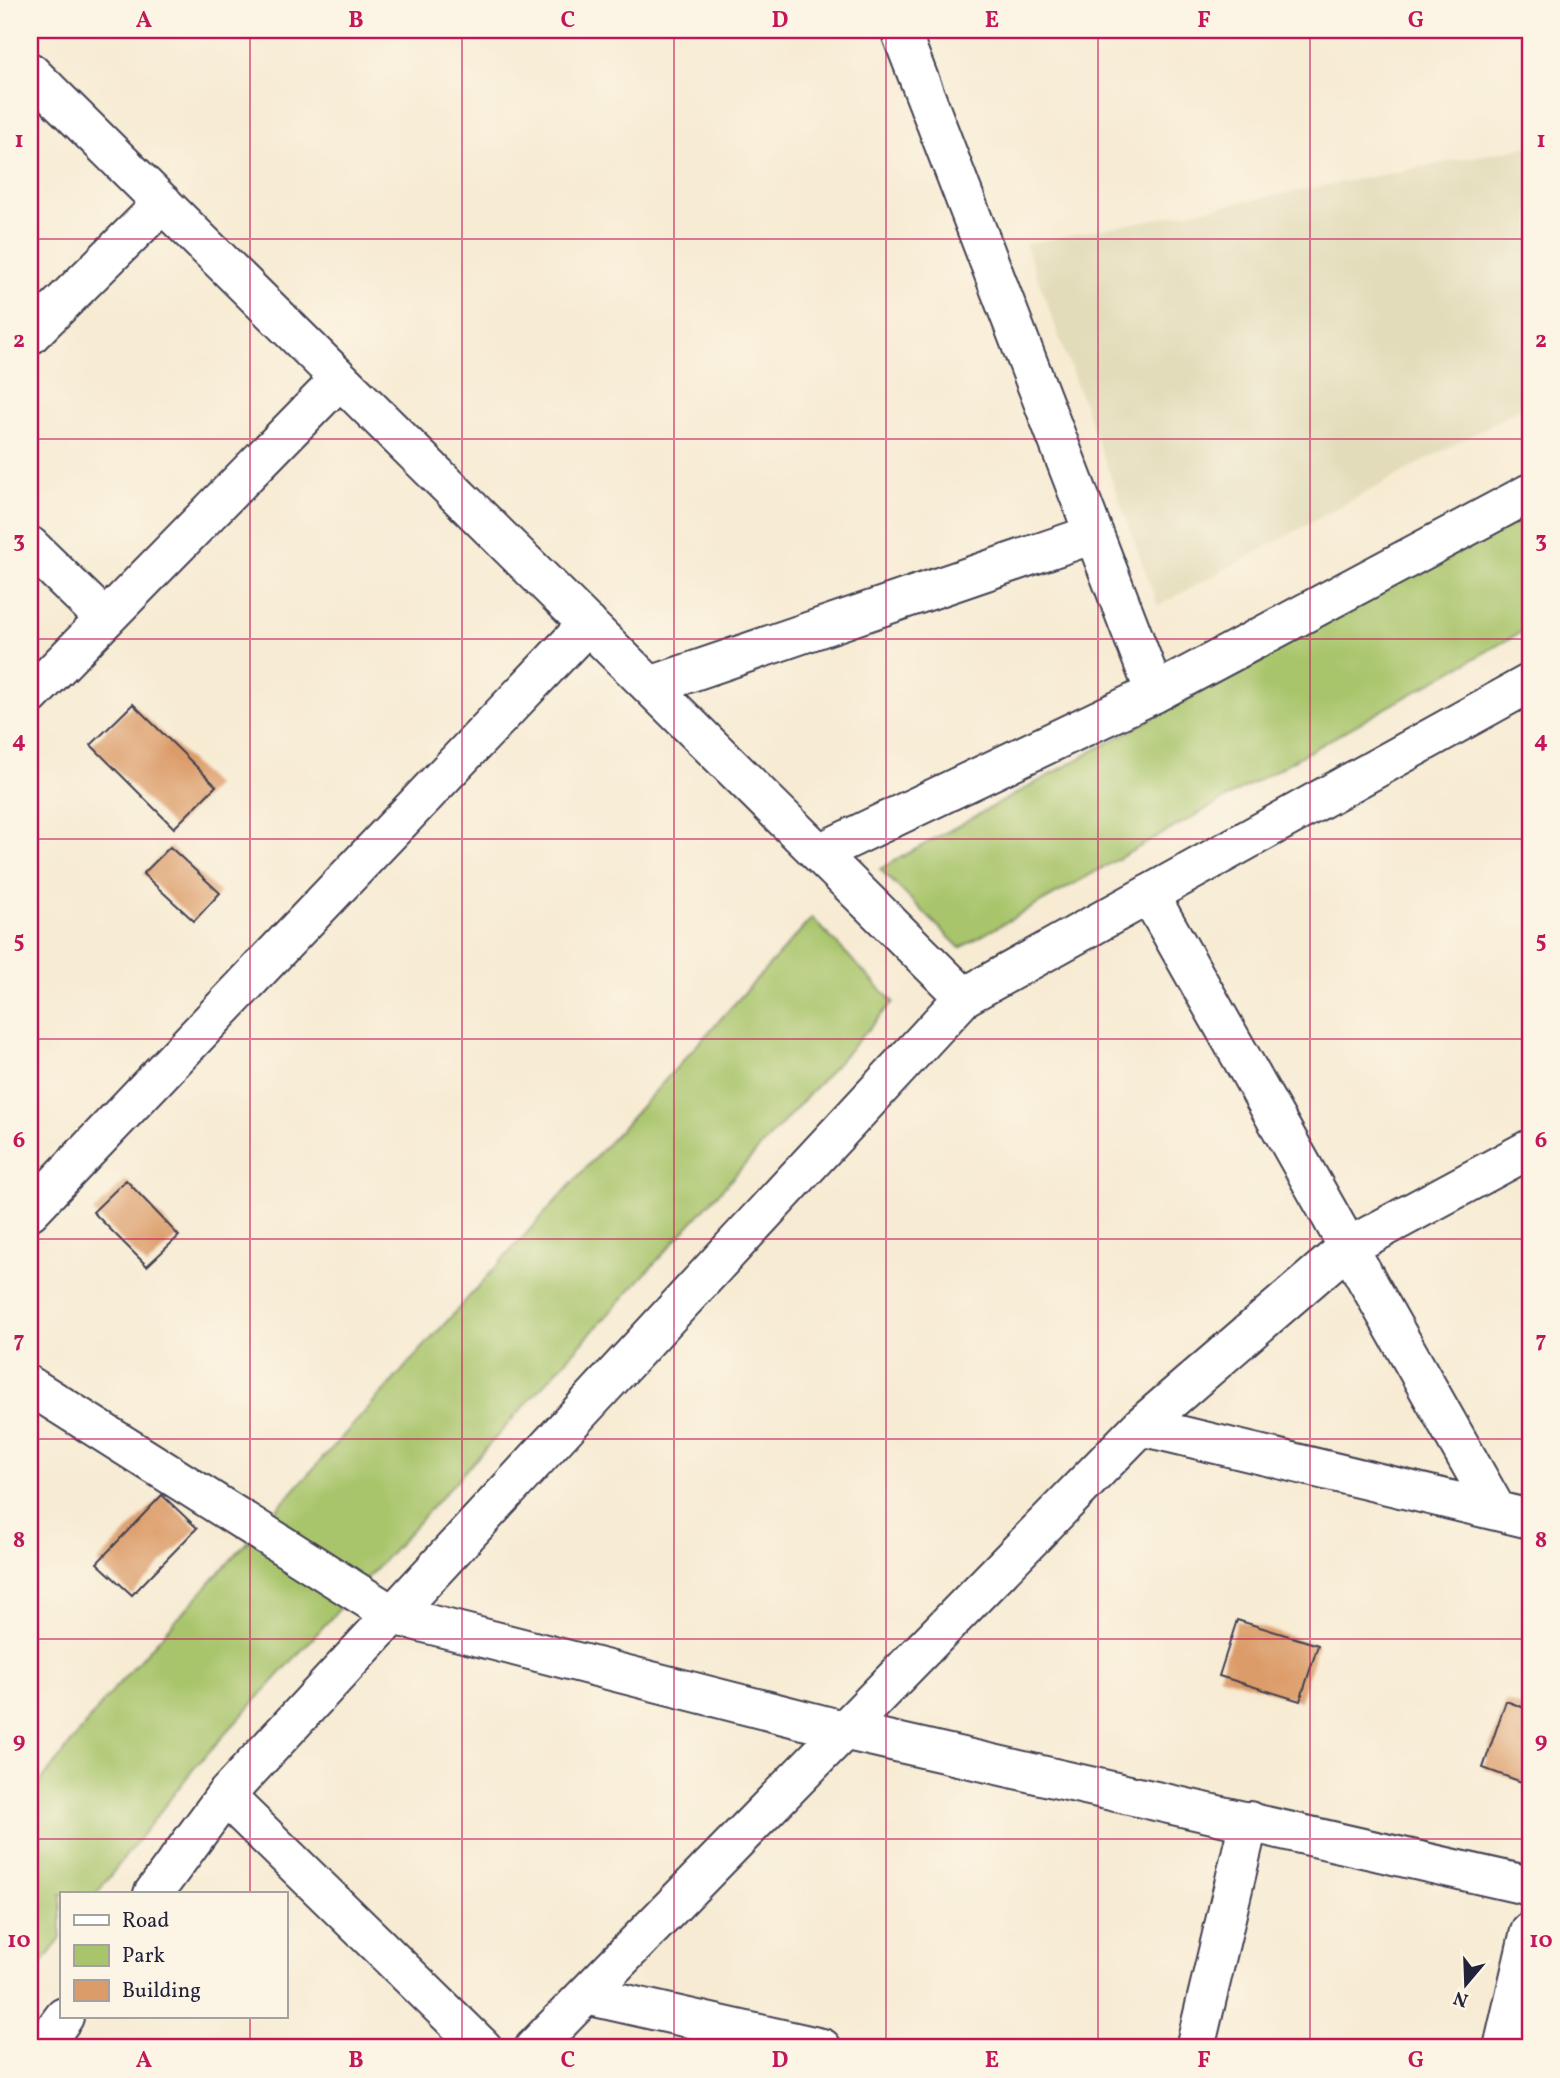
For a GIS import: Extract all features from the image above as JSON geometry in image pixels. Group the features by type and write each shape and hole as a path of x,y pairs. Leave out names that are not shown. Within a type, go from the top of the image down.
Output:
{"street":[{"path":"900,30 1155,693"},
{"path":"30,72 964,997"},
{"path":"30,335 163,203"},
{"path":"30,696 340,379"},
{"path":"819,853 1155,693 1530,493"},
{"path":"650,686 1094,534"},
{"path":"30,546 105,619"},
{"path":"30,1211 588,624"},
{"path":"154,1892 225,1796 964,997 1530,683"},
{"path":"1149,894 1348,1248 1514,1515"},
{"path":"534,2048 1140,1426 1348,1248 1530,1149"},
{"path":"30,1386 393,1615 844,1730 1530,1886"},
{"path":"1140,1426 1514,1515"},
{"path":"225,1796 483,2048"},
{"path":"1195,2048 1249,1821"},
{"path":"1503,2048 1530,1931"},
{"path":"586,1995 822,2048"},
{"path":"41,2048 63,2018"}],"shaded area":[{"path":"1530,146 1530,403 1158,606 1025,244"}],"green space":[{"path":"1530,509 1530,627 960,948 880,869"},
{"path":"812,918 893,1002 195,1767 98,1892 60,1892 60,1939 30,1979 30,1795 113,1690"}],"building":[{"path":"133,704 216,786 174,828 91,745"},
{"path":"170,847 220,893 194,921 143,874"},
{"path":"126,1180 179,1236 147,1266 93,1212"},
{"path":"162,1495 197,1528 132,1595 97,1563"},
{"path":"1237,1620 1318,1645 1300,1701 1219,1676"},
{"path":"1506,1701 1530,1710 1530,1785 1483,1768"}]}
